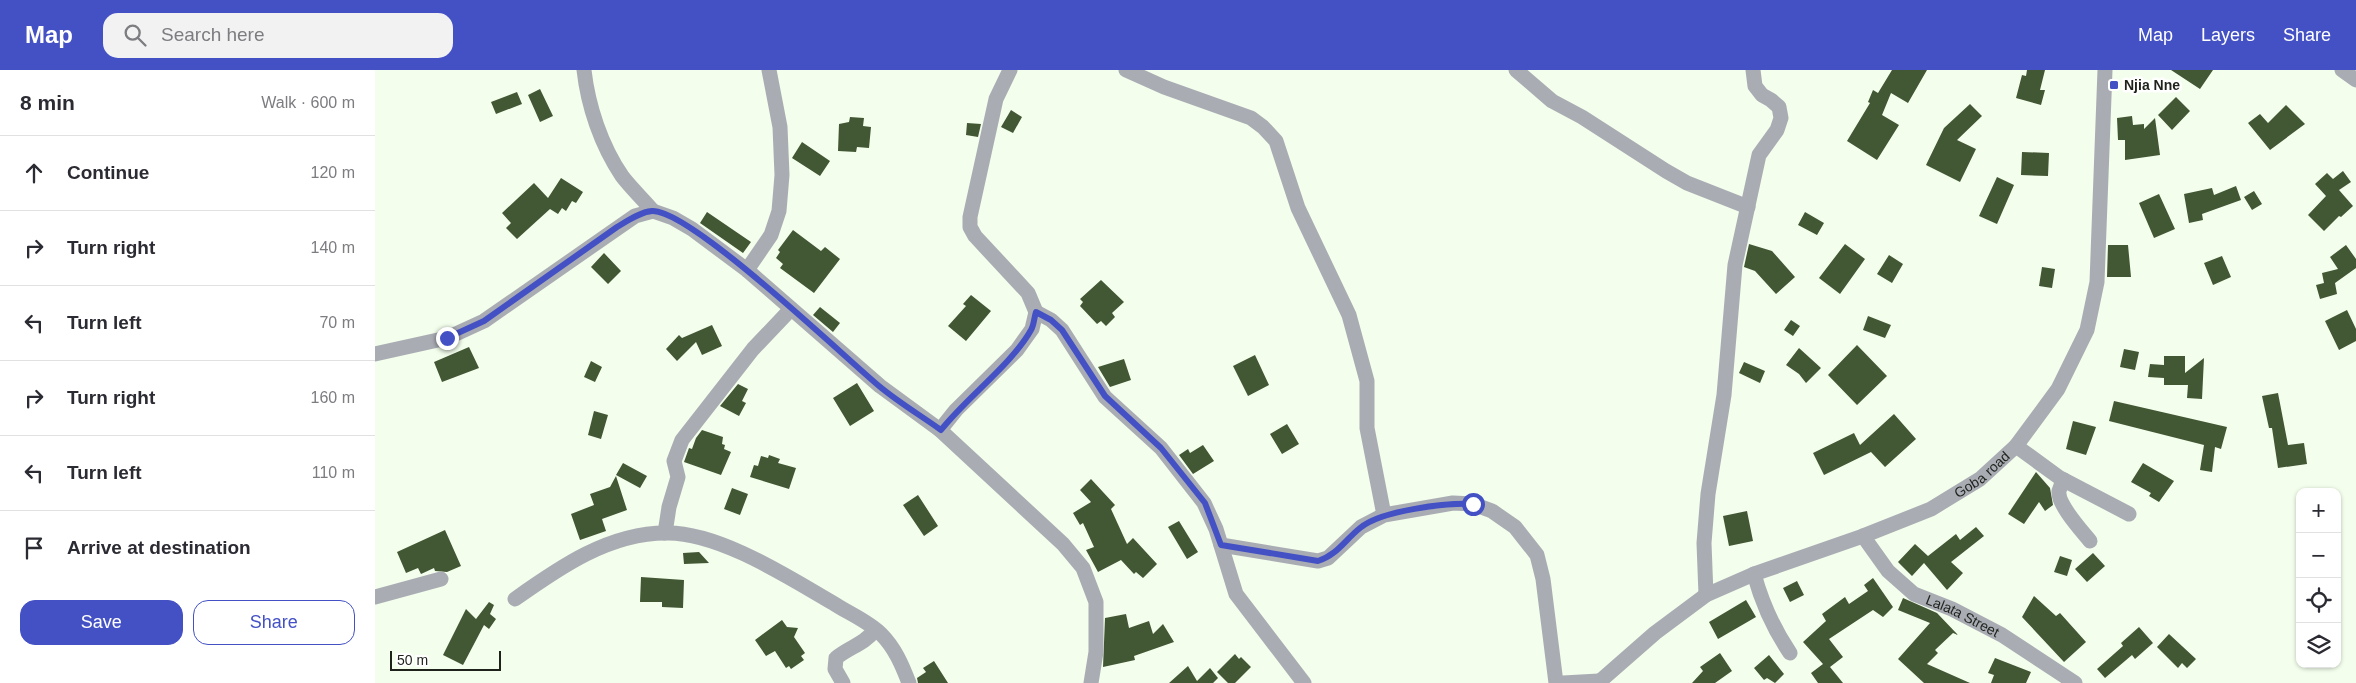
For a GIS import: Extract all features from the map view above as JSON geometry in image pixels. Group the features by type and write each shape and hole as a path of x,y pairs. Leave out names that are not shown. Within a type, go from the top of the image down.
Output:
{"street":[{"path":"584,70 587,93 602,138 622,176 653,211 673,218 692,229 747,270 880,386 941,430 1063,544 1083,568 1096,602 1096,652 1091,683"},
{"path":"747,270 771,235 779,210 783,175 780,127 769,70"},
{"path":"941,430 957,410 1017,350 1032,329 1036,312 1028,292 975,236 970,227 970,218 996,99 1010,70"},
{"path":"1126,70 1164,87 1251,118 1263,127 1276,141 1297,208 1351,325 1367,381 1367,428 1384,516"},
{"path":"1516,70 1552,101 1666,171 1687,183 1749,207"},
{"path":"1706,596 1704,543 1708,494 1723,395 1735,265 1759,155 1777,130 1781,118 1779,107 1762,96 1755,86 1753,70"},
{"name":"Goba road","path":"1598,682 1655,633 1706,596 1754,574 1863,536 1931,509 1980,479 2016,446 2058,389 2087,330 2097,282 2105,70"},
{"path":"2342,70 2356,80"},
{"path":"375,354 447,338 484,321 617,227 635,216 653,211"},
{"path":"665,533 669,507 678,477 673,460 682,440 747,357 791,309"},
{"path":"1036,312 1051,320 1062,330 1105,396 1161,448 1205,503 1221,545 1236,594 1304,683"},
{"path":"2016,446 2064,480 2129,514"},
{"path":"2064,480 2059,490 2059,497 2064,507 2090,542"},
{"path":"1221,545 1318,561 1328,558 1361,527 1384,516 1453,503 1473,504 1492,511 1515,527 1537,555 1543,579 1557,683"},
{"path":"515,599 543,579 593,549 630,538 665,533 687,535 767,564 875,630 897,654 909,683"},
{"name":"Lalata Street","path":"1863,536 1888,571 1914,594 1952,609 2002,635 2075,683"},
{"path":"1754,574 1761,600 1776,633 1790,653"},
{"path":"375,598 441,579"},
{"path":"843,683 835,669 836,658 850,648 865,642 875,630"},
{"path":"1563,683 1598,682"}],"building":[{"path":"1892,70 1927,70 1908,103 1891,93 1882,115 1899,125 1877,160 1847,141 1870,103 1868,102 1873,90 1878,93"},
{"path":"2027,70 2045,70 2040,90 2045,90 2041,105 2016,98 2022,75 2026,76"},
{"path":"2171,70 2213,70 2200,89"},
{"path":"540,89 553,116 540,122 528,95"},
{"path":"517,92 522,104 496,114 491,102"},
{"path":"2176,97 2190,111 2172,130 2158,115"},
{"path":"1970,104 1982,116 1957,140 1976,149 1960,182 1926,165 1944,128"},
{"path":"2286,105 2305,124 2270,150 2248,123 2260,114 2268,123"},
{"path":"1011,110 1022,117 1013,133 1001,127"},
{"path":"2132,116 2133,125 2144,124 2144,129 2155,118 2160,155 2125,160 2125,140 2118,140 2117,118"},
{"path":"850,117 864,118 863,126 871,127 869,148 857,147 856,152 838,151 839,124 849,122"},
{"path":"967,123 981,124 978,137 966,135"},
{"path":"802,142 830,161 820,176 792,158"},
{"path":"2022,152 2049,153 2048,176 2021,175"},
{"path":"2343,171 2351,182 2339,190 2353,206 2341,217 2339,216 2324,231 2308,215 2326,196 2315,184 2327,173 2333,179"},
{"path":"1997,177 2014,185 1997,224 1979,216"},
{"path":"561,178 583,192 576,203 572,201 566,211 562,208 558,214 550,209 517,239 506,228 511,223 502,213 534,183 548,198"},
{"path":"2236,186 2241,200 2202,214 2203,220 2189,223 2184,194 2212,188 2214,195"},
{"path":"2254,191 2262,204 2252,210 2244,197"},
{"path":"2159,194 2175,229 2154,238 2139,203"},
{"path":"707,212 751,242 743,253 700,223"},
{"path":"1805,212 1824,223 1817,235 1798,225"},
{"path":"793,230 821,251 825,247 840,259 814,293 780,268 783,264 776,258 780,252 778,250"},
{"path":"1749,244 1772,251 1795,277 1776,294 1755,271 1744,267"},
{"path":"1845,244 1865,259 1840,294 1819,278"},
{"path":"2108,245 2128,245 2131,277 2107,277"},
{"path":"2346,245 2356,259 2356,268 2335,283 2337,294 2320,299 2316,285 2324,283 2322,273 2338,269 2330,257"},
{"path":"604,253 621,271 608,284 591,267"},
{"path":"1889,255 1903,264 1892,283 1877,274"},
{"path":"2222,256 2231,277 2213,285 2204,263"},
{"path":"2042,267 2055,269 2052,288 2039,286"},
{"path":"1101,280 1124,302 1112,313 1115,317 1106,326 1101,321 1097,324 1080,306 1083,302 1080,299"},
{"path":"971,295 991,311 966,341 948,326 966,306 963,304"},
{"path":"820,307 840,323 833,332 813,315"},
{"path":"2347,310 2356,329 2356,341 2339,350 2325,321"},
{"path":"1868,316 1891,325 1885,338 1863,330"},
{"path":"1791,320 1800,326 1793,336 1784,330"},
{"path":"712,325 722,346 702,355 696,342 677,361 666,349 679,335 682,338"},
{"path":"1857,345 1887,376 1857,405 1828,375"},
{"path":"469,347 479,368 442,382 434,362"},
{"path":"1799,348 1821,368 1806,383 1799,374 1786,365"},
{"path":"2124,349 2139,352 2135,370 2120,367"},
{"path":"1255,355 1269,385 1248,396 1233,366"},
{"path":"2164,356 2185,356 2185,373 2204,358 2202,399 2187,398 2188,385 2164,385 2164,378 2148,377 2150,364 2164,365"},
{"path":"1124,359 1131,380 1110,387 1098,367"},
{"path":"591,361 602,367 595,382 584,377"},
{"path":"1744,362 1765,371 1760,383 1739,373"},
{"path":"857,383 874,411 850,426 833,398"},
{"path":"738,384 748,389 742,401 746,403 739,416 720,406"},
{"path":"2278,393 2288,445 2304,443 2307,464 2278,468 2272,428 2269,428 2262,396"},
{"path":"2114,401 2227,427 2221,449 2215,447 2212,472 2200,470 2204,445 2109,421"},
{"path":"594,411 608,415 601,439 588,435"},
{"path":"1894,414 1916,439 1885,467 1871,452 1824,475 1813,453 1854,433 1860,445"},
{"path":"2073,421 2096,427 2086,455 2066,449"},
{"path":"1287,424 1299,444 1282,454 1270,434"},
{"path":"702,430 723,437 722,444 725,445 724,449 731,452 721,475 684,462 689,448 692,449 696,438"},
{"path":"1203,445 1214,461 1193,474 1179,455 1188,449 1190,453"},
{"path":"769,455 780,459 778,463 796,468 789,489 750,477 754,465 758,466 761,456 768,458"},
{"path":"623,463 647,476 640,488 616,475"},
{"path":"2143,463 2174,481 2159,502 2149,496 2151,493 2131,482"},
{"path":"2036,472 2050,488 2053,505 2045,511 2039,502 2024,524 2008,514"},
{"path":"616,476 627,510 602,519 606,531 580,540 571,514 594,505 590,494 610,487"},
{"path":"1091,479 1115,505 1111,509 1127,544 1133,538 1157,564 1143,578 1136,572 1134,574 1121,560 1098,572 1086,550 1094,547 1083,523 1080,525 1073,513 1091,502 1080,490"},
{"path":"732,488 748,494 740,515 724,509"},
{"path":"918,495 938,526 924,536 903,505"},
{"path":"1747,511 1753,541 1729,546 1723,516"},
{"path":"1179,521 1198,552 1187,559 1168,527"},
{"path":"1976,527 1984,536 1951,562 1963,573 1947,590 1924,563 1912,576 1898,562 1915,544 1928,556 1956,534 1960,540"},
{"path":"445,530 461,566 447,572 435,571 434,568 421,574 418,568 406,573 397,552"},
{"path":"699,552 709,563 684,564 683,553"},
{"path":"2093,553 2105,566 2087,582 2075,569"},
{"path":"2060,556 2072,560 2067,576 2054,572"},
{"path":"641,577 684,580 683,608 662,607 662,602 640,602"},
{"path":"1873,578 1893,607 1883,617 1873,610 1829,639 1843,657 1830,667 1843,683 1818,683 1811,673 1823,664 1803,642 1826,621 1822,614 1845,597 1849,604 1868,591 1864,585"},
{"path":"1797,581 1804,595 1790,602 1783,588"},
{"path":"2034,596 2056,616 2060,613 2086,642 2064,662 2022,617"},
{"path":"1903,598 1937,613 1958,635 1953,633 1935,650 1938,653 1927,664 1970,683 1924,683 1898,659 1930,623 1898,610"},
{"path":"1746,600 1756,617 1718,639 1709,622"},
{"path":"489,602 494,605 490,614 496,619 489,629 484,625 463,665 443,655 466,609 476,619"},
{"path":"1126,614 1129,628 1149,621 1153,634 1163,624 1174,642 1134,656 1135,660 1103,667 1105,618"},
{"path":"782,620 787,627 798,628 794,637 805,653 801,656 804,660 791,669 789,666 786,668 775,651 766,656 755,640"},
{"path":"2139,627 2153,643 2135,659 2132,655 2105,678 2097,669 2123,646 2121,643"},
{"path":"2169,634 2196,659 2187,668 2182,663 2178,668 2157,647"},
{"path":"1720,653 1732,671 1715,683 1692,683 1703,671 1700,667"},
{"path":"1235,654 1251,667 1235,683 1228,683 1217,672"},
{"path":"1769,655 1784,674 1775,683 1767,678 1764,680 1754,668"},
{"path":"1995,658 2031,672 2026,683 1991,683 1994,675 1988,673"},
{"path":"934,661 948,683 918,683 917,678 926,672 923,668"},
{"path":"1188,666 1197,681 1210,668 1218,678 1213,683 1169,683"}],"place":[{"name":"Njia Nne","path":"2114,85"}],"route":[{"path":"447,338 484,321 617,227 635,216 653,211 673,218 692,229 747,270 880,386 941,430 957,410 1017,350 1032,329 1036,312 1051,320 1062,330 1105,396 1117,410 1161,448 1205,503 1221,545 1318,561 1328,558 1361,527 1384,516 1453,503 1473,504"}]}
